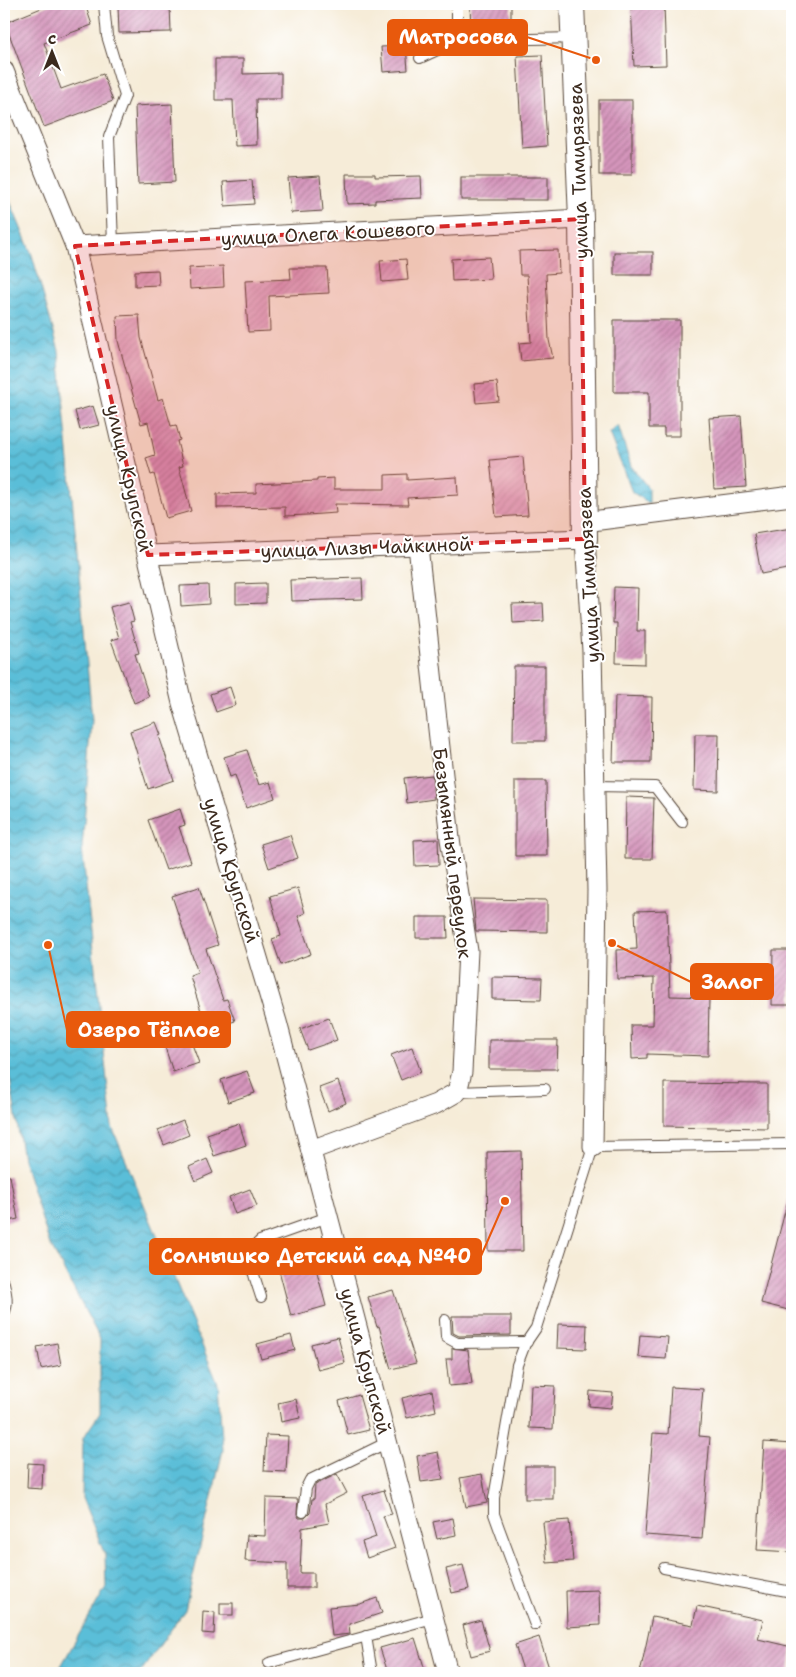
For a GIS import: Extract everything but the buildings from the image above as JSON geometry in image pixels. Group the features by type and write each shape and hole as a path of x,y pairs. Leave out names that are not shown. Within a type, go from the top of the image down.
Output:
{"street":[{"name":"улица Тимирязева","path":"572,4 581,219 584,531 592,651 597,890 593,1147"},
{"name":"улица Крупской","path":"4,71 75,246 182,703 278,1022 432,1618 448,1673"},
{"name":"улица Олега Кошевого","path":"75,246 581,219"},
{"name":"улица Лизы Чайкиной","path":"148,555 418,546 584,531 792,496"},
{"name":"Безымянный переулок","path":"418,546 450,839 468,951 462,1072 457,1092"},
{"path":"311,1150 436,1104 457,1092"}],"lane":[{"path":"104,4 107,36 125,96 109,137 113,244"},
{"path":"457,4 457,40"},
{"path":"420,58 457,40 573,38"},
{"path":"595,786 655,787 682,822"},
{"path":"457,1092 545,1089"},
{"path":"535,1625 494,1514 494,1498 517,1365 527,1342 536,1328 593,1147 792,1144"},
{"path":"261,1297 250,1257 255,1245 260,1241 328,1217"},
{"path":"4,1283 7,1294 6,1310 4,1313"},
{"path":"445,1320 446,1337 457,1343 527,1342"},
{"path":"303,1512 306,1488 310,1480 388,1442"},
{"path":"664,1568 792,1592"},
{"path":"270,1662 432,1618"},
{"path":"366,1636 372,1673"}],"highlighted area":[{"path":"581,219 585,539 148,555 75,246"}],"water":[{"path":"4,187 32,255 59,351 92,720 82,848 112,1127 218,1384 223,1450 185,1610 140,1673 57,1673 106,1587 105,1555 82,1498 83,1438 100,1413 100,1339 49,1242 23,1159 4,1042"},
{"path":"618,425 631,466 649,489 649,503 632,492 609,433"}],"place":[{"name":"Матросова","path":"596,60"},
{"name":"Залог","path":"612,943"},
{"name":"Озеро Тёплое","path":"48,945"},
{"name":"Солнышко Детский сад №40","path":"505,1201"}]}
